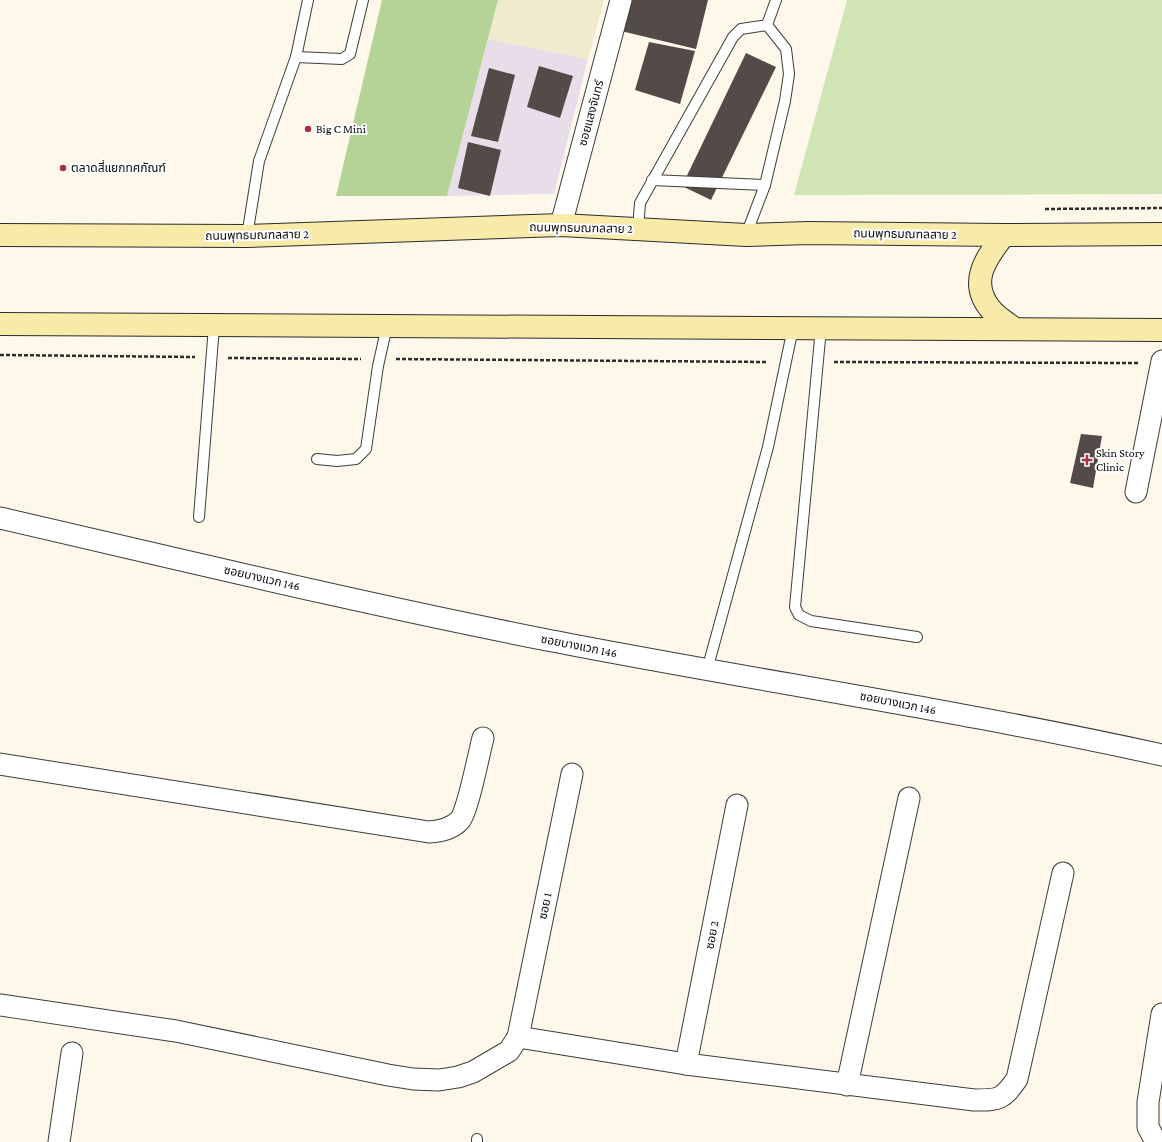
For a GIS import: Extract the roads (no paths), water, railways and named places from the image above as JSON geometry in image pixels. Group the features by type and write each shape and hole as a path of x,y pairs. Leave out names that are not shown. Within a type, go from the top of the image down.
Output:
{"main road":[{"name":"ถนนพุทธมณฑลสาย 2","path":"0,235 247,236 561,225 638,230 746,234 1162,234"},
{"path":"1004,235 987,256 983,266 981,285 982,295 989,306 1015,329"},
{"path":"0,324 1162,330"}],"street":[{"name":"ซอยแสงจันทร์","path":"561,225 621,0"},
{"path":"1136,492 1162,362"},
{"name":"ซอยบางแวก 146","path":"0,518 412,613 707,670 847,693 1073,736 1162,756"},
{"path":"0,764 429,832 445,831 461,819 467,802 483,738"},
{"name":"ซอย 1","path":"518,1037 572,774"},
{"path":"847,1085 909,798"},
{"name":"ซอย 2","path":"686,1064 737,805"},
{"path":"0,1005 176,1031 388,1075 413,1078 439,1080 458,1077 473,1072 509,1051 518,1037 686,1064 974,1100 995,1100 1006,1095 1016,1079 1063,873"},
{"path":"1156,1142 1148,1127 1148,1102 1162,1014"},
{"path":"59,1142 72,1053"}],"lane":[{"path":"247,236 259,161 296,57 308,0"},
{"path":"296,57 342,59 350,54 363,0"},
{"path":"767,25 776,0"},
{"path":"638,230 640,203 733,37 741,29 767,25"},
{"path":"746,234 765,185 785,101 789,74 786,49 767,25"},
{"path":"652,180 765,185"},
{"path":"199,517 214,326"},
{"path":"318,459 338,461 356,459 366,449 379,359 387,326"},
{"path":"707,670 768,447 793,328"},
{"path":"821,328 820,362 795,607 799,615 811,621 917,637"}],"place":[{"name":"Big C Mini","path":"308,129"},
{"name":"ตลาดสี่แยกทศกัณฑ์","path":"63,168"},
{"name":"Skin Story Clinic","path":"1087,460"}]}
